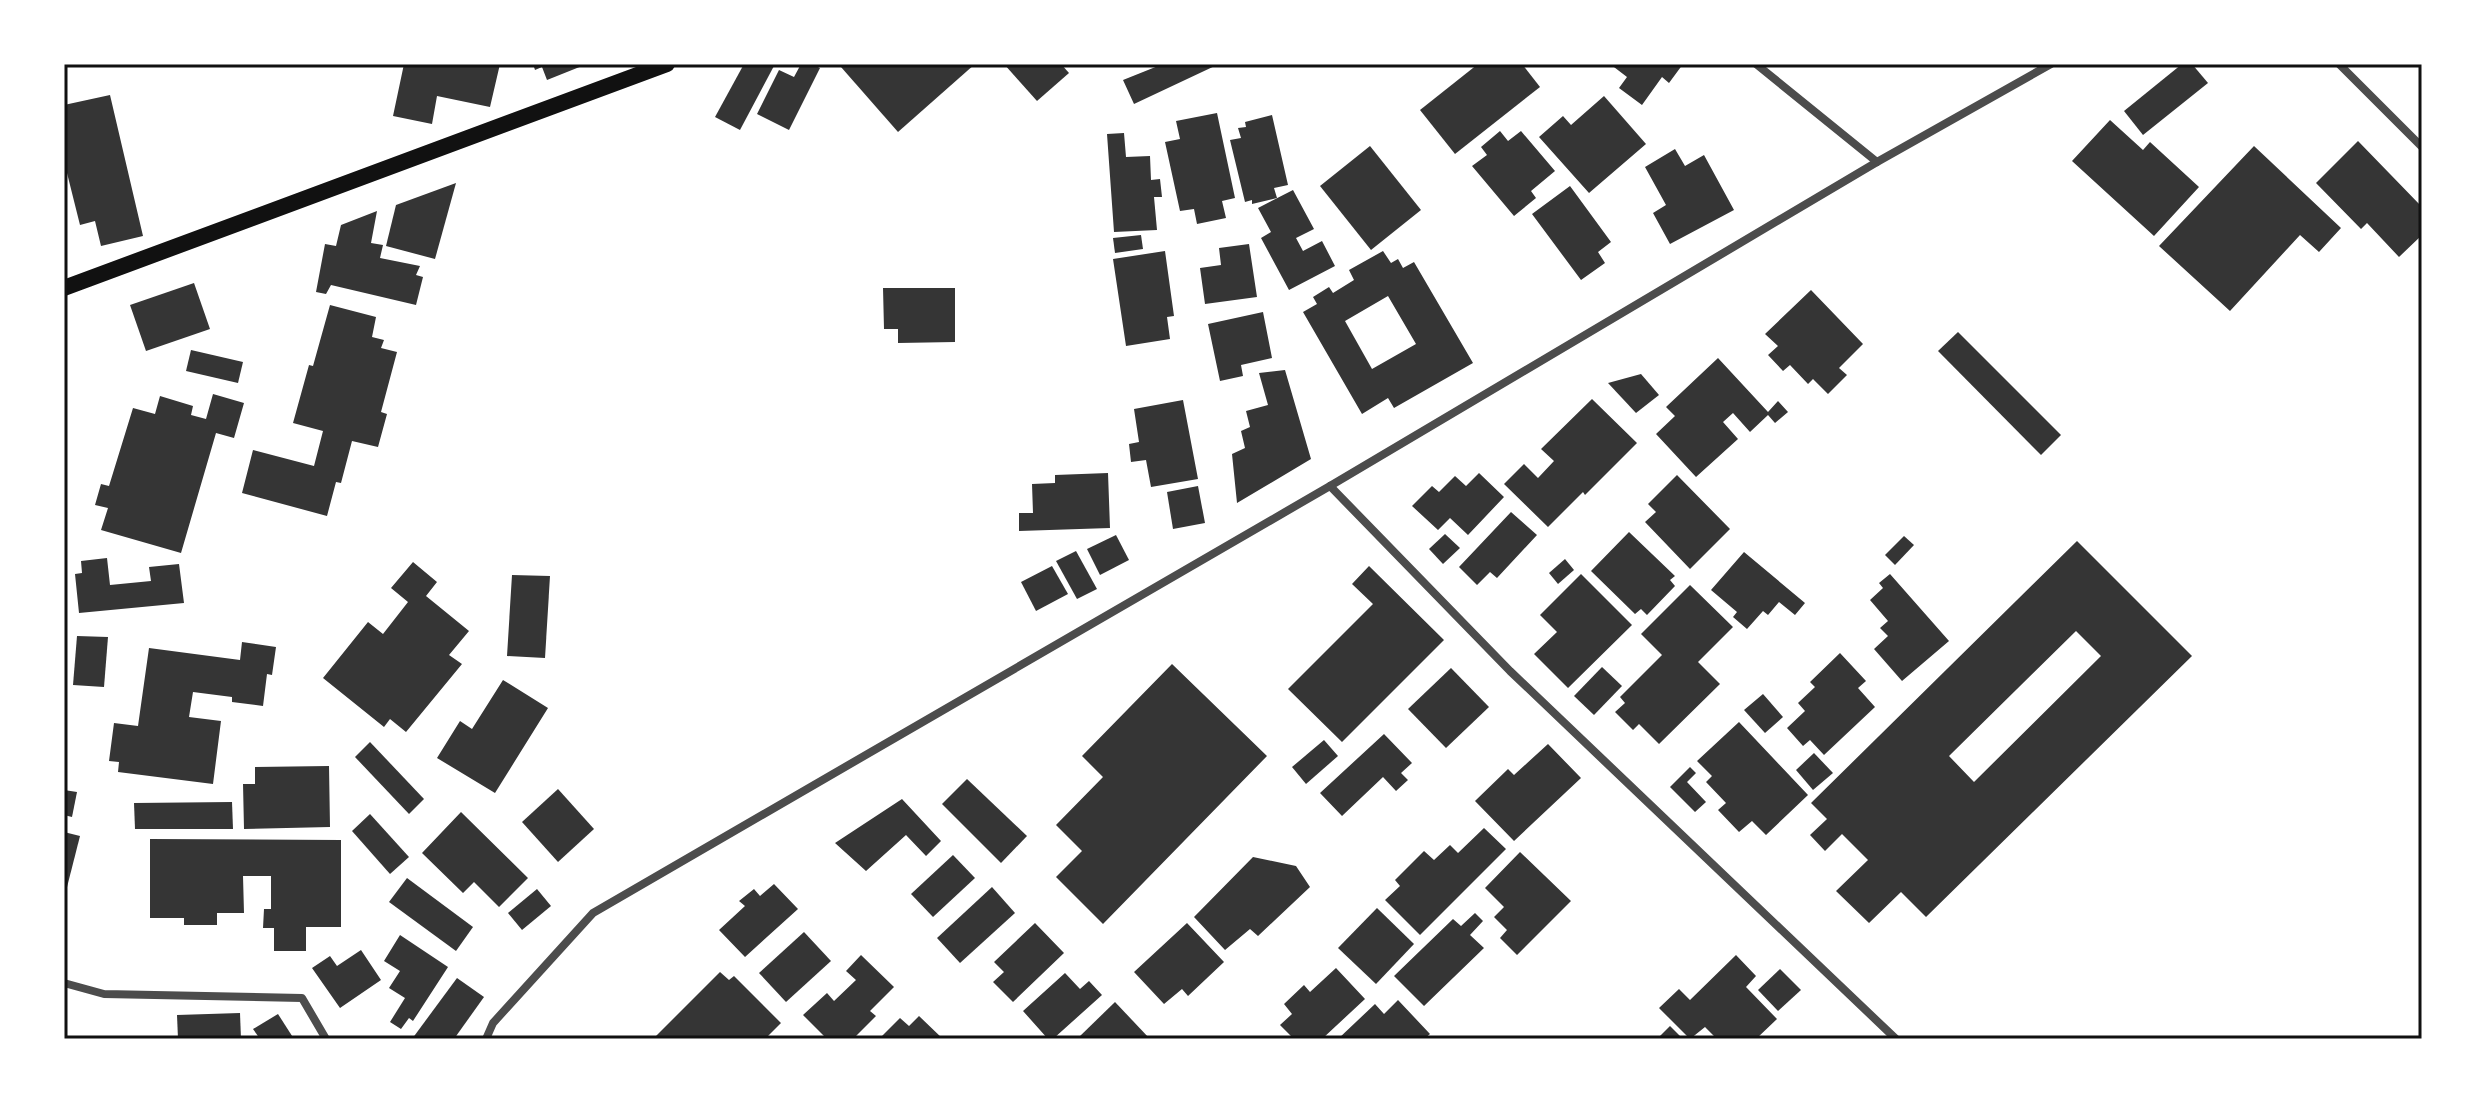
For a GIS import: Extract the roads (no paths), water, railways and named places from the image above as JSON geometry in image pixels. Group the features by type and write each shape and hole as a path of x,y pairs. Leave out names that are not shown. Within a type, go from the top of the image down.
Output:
{"main road":[{"path":"64,288 667,64"}],"street":[{"path":"1756,64 1877,162"},
{"path":"486,1039 493,1023 593,913 1330,486 1877,162 2051,64"},
{"path":"2339,64 2422,147"},
{"path":"1330,486 1510,671 1896,1039"},
{"path":"64,983 104,994 302,998 326,1039"}]}
